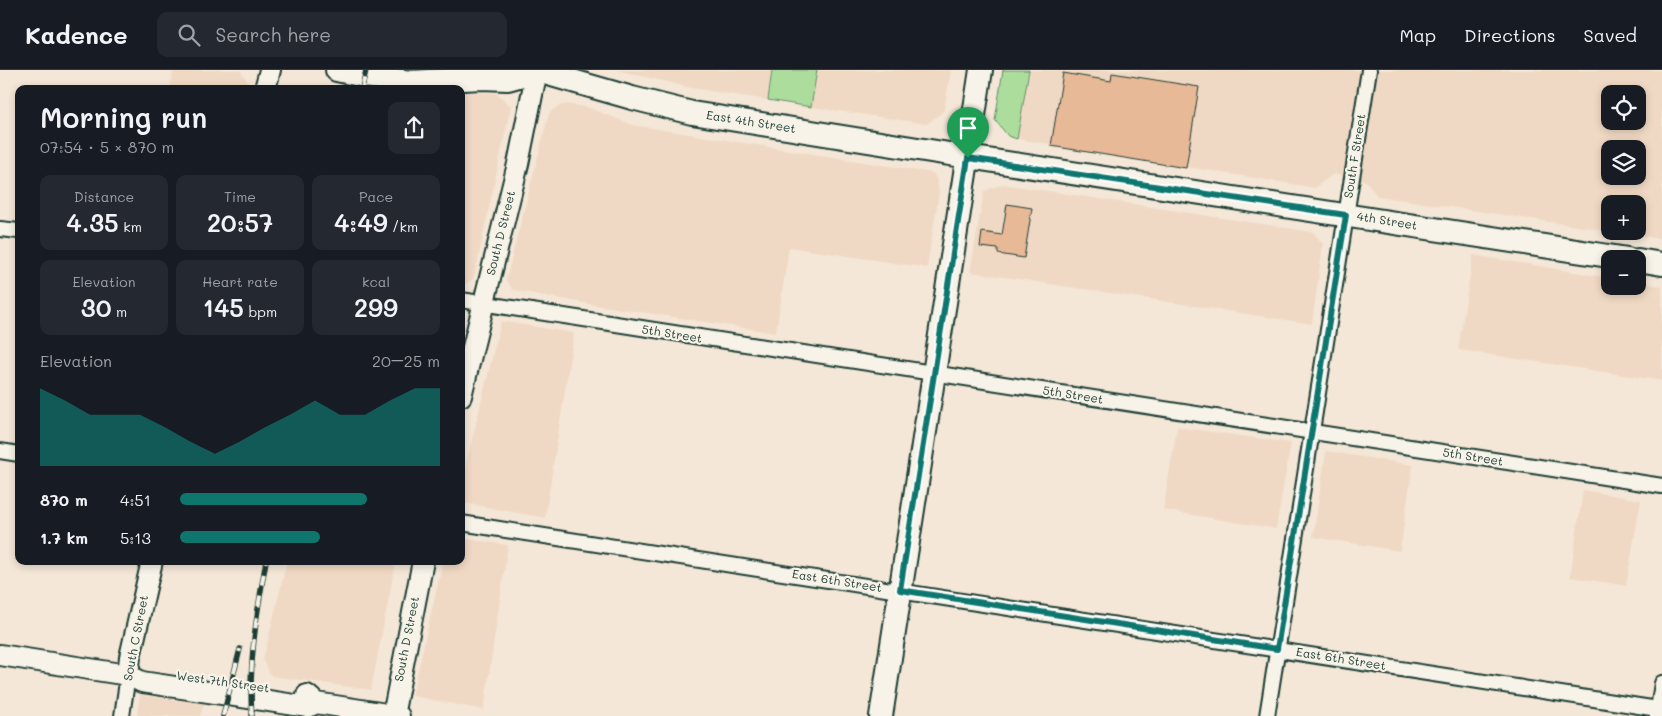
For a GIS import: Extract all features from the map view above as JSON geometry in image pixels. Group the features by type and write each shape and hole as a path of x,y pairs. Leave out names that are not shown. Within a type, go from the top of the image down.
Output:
{"main road":[{"path":"337,70 364,76 411,82 481,78 508,79 536,70"},
{"name":"East 4th Street","path":"536,70 692,113 968,158"},
{"path":"881,716 981,70"},
{"name":"4th Street","path":"968,158 1601,255"},
{"path":"1646,261 1662,264"}],"street":[{"path":"266,85 270,70"},
{"name":"South D Street","path":"465,380 518,164 536,70"},
{"name":"South F Street","path":"1267,716 1369,70"},
{"path":"0,228 15,231"},
{"name":"5th Street","path":"465,301 1662,486"},
{"path":"0,451 15,453"},
{"name":"East 6th Street","path":"465,524 1277,649 1657,713"},
{"name":"South C Street","path":"122,716 130,657 151,565"},
{"name":"South D Street","path":"395,716 422,565"},
{"name":"West 7th Street","path":"0,655 128,675 142,670 251,685 307,695 316,703 395,716"},
{"path":"1657,713 1662,683"}],"shaded area":[{"path":"173,70 240,70 250,85 171,85"},
{"path":"616,70 772,70 768,100 691,88"},
{"path":"817,70 951,70 944,111 927,124 811,107"},
{"path":"1029,70 1662,70 1662,239 1646,237 1646,195 1601,195 1601,230 1377,196 1366,181 1333,174 1315,188 1017,139"},
{"path":"465,92 496,93 511,106 474,278 465,285"},
{"path":"568,104 587,107 633,125 933,173 937,180 939,192 927,268 789,247 776,333 589,304 513,290 506,280 549,113 558,106"},
{"path":"1003,184 1313,232 1323,244 1312,324 970,272 984,191"},
{"path":"1473,255 1601,276 1601,295 1646,295 1646,283 1662,286 1662,381 1458,350"},
{"path":"501,321 574,333 545,518 465,503 465,468"},
{"path":"1177,427 1291,443 1276,529 1163,510"},
{"path":"1326,451 1413,465 1400,551 1313,537"},
{"path":"1583,490 1641,500 1626,586 1570,577"},
{"path":"465,539 508,545 484,710 412,696 442,565 465,565"},
{"path":"286,565 395,565 371,690 271,676 263,660"},
{"path":"140,695 204,703 200,716 137,716"}],"green space":[{"path":"772,70 817,70 811,107 768,100"},
{"path":"1003,70 1029,70 1017,139 1008,136 995,120"}],"building":[{"path":"1063,73 1111,81 1112,73 1199,87 1186,168 1051,146"},
{"path":"1007,204 1032,208 1024,258 998,254 998,249 980,247 982,232 1002,235"}],"railway":[{"path":"363,85 366,70"},
{"path":"252,716 252,658 265,565"},
{"path":"223,716 240,649"}],"route":[{"path":"968,158 1346,215 1277,649 900,590 968,158"}]}
